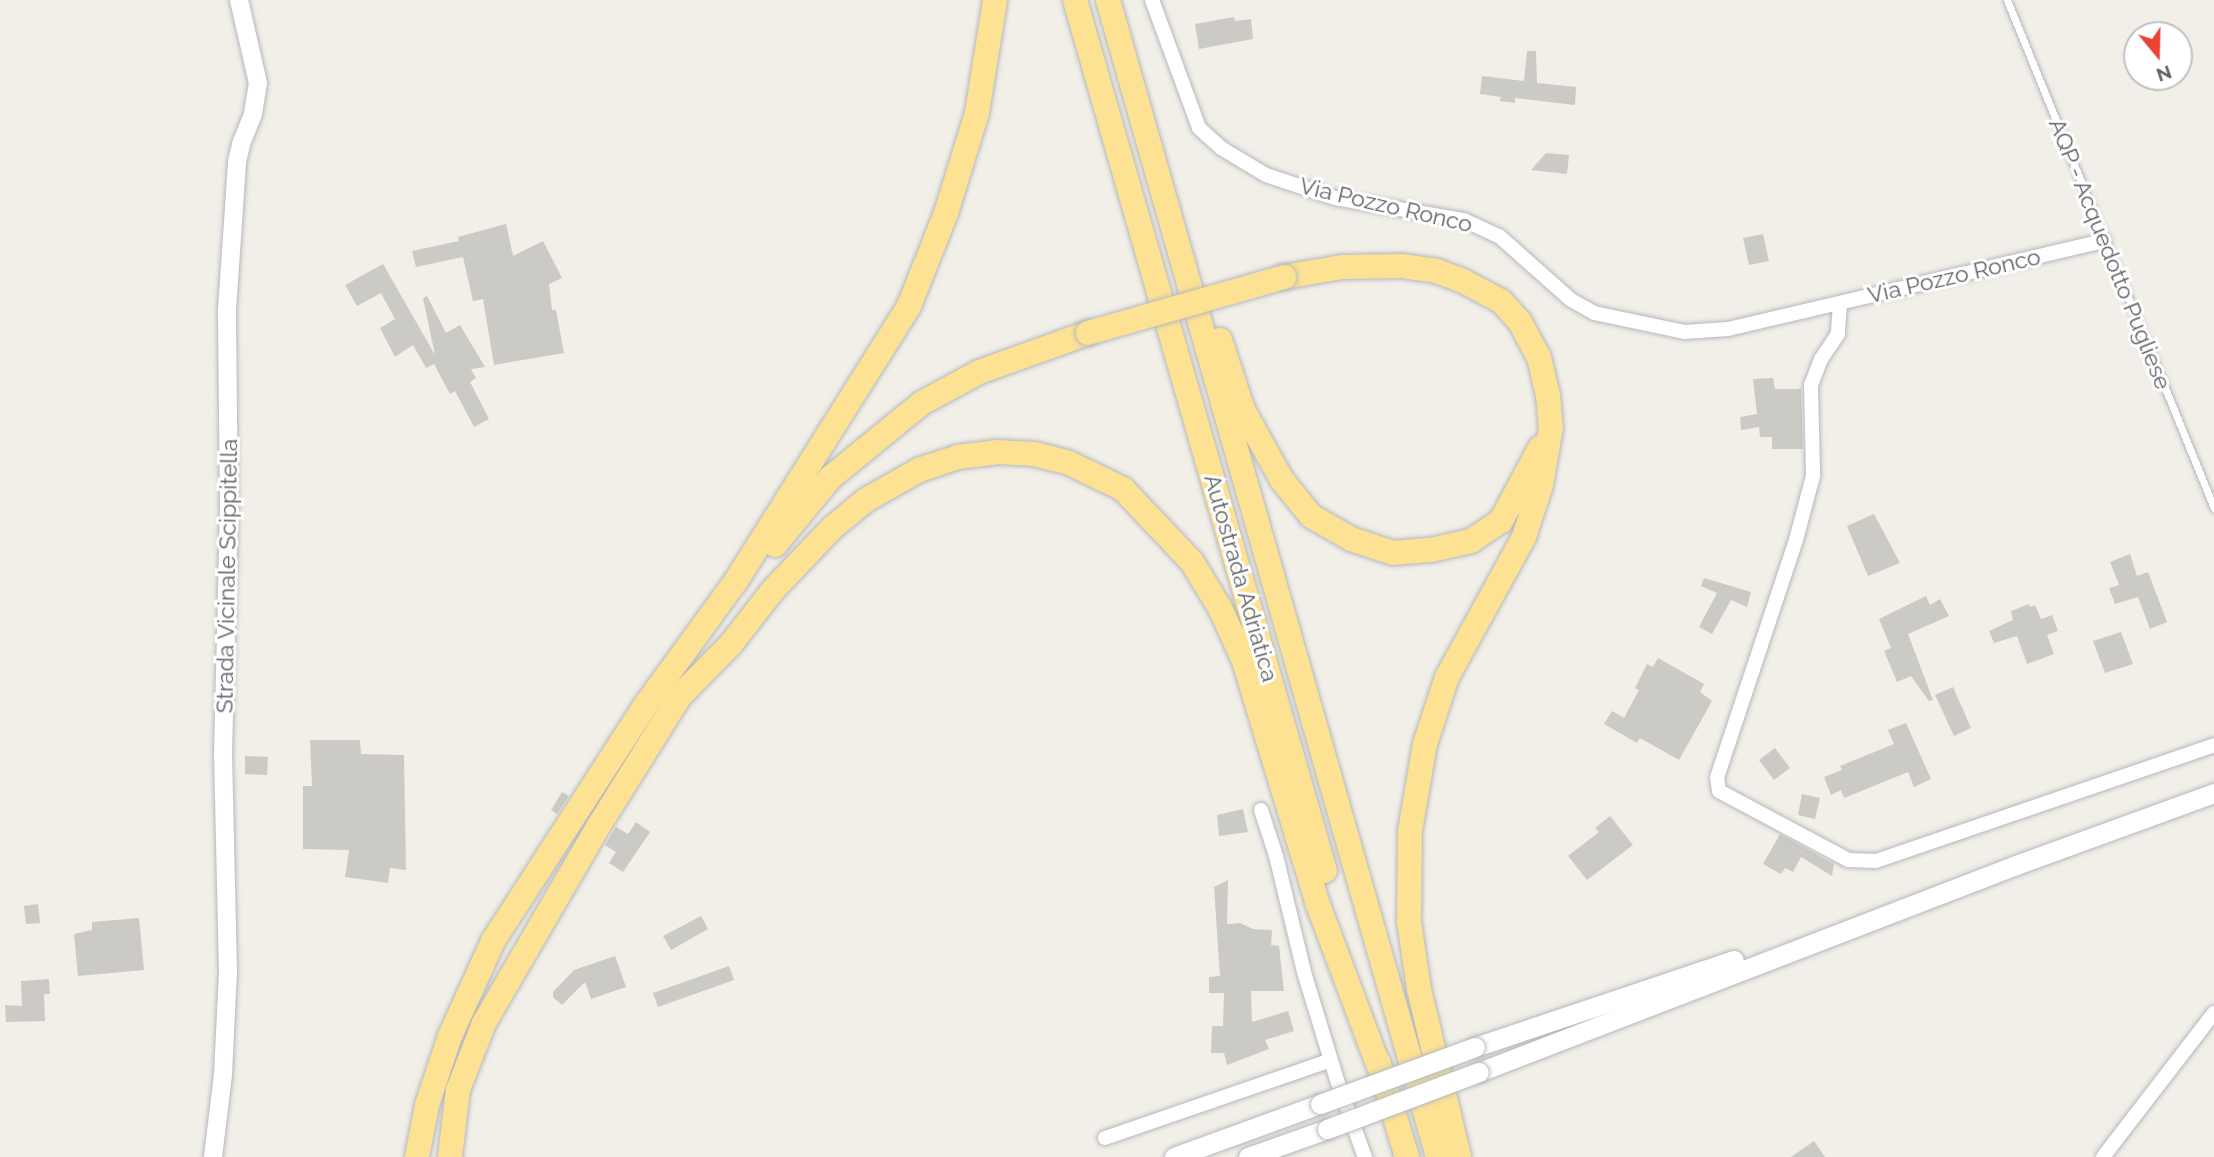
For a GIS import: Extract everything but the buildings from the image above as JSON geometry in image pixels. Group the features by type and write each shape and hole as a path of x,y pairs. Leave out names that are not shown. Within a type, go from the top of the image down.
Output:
{"highway":[{"path":"417,1157 427,1105 450,1036 493,941 647,703 736,581 909,306 946,214 977,113 995,0"},
{"name":"Autostrada Adriatica","path":"1075,0 1407,1157"},
{"name":"Autostrada Adriatica","path":"1108,0 1438,1157"},
{"path":"1122,49 1243,410 1282,480 1311,516 1351,539 1393,554 1471,541 1501,521 1550,428"},
{"path":"647,703 830,478 922,403 979,372 1088,333 1284,277 1342,267 1402,266 1437,271 1501,301 1520,322 1539,357 1548,395 1550,428 1541,485 1524,537 1447,677 1424,744 1410,831 1409,922 1419,989 1459,1157"},
{"path":"680,696 731,644 773,590 831,529 866,500 919,470 958,457 997,452 1034,454 1094,473 1123,489 1158,523 1192,562 1220,608 1244,661 1317,902 1382,1075"},
{"path":"450,1157 455,1108 471,1052 503,988 743,588"},
{"path":"455,1108 464,1157"}],"main road":[{"path":"1248,1157 2214,793"},
{"path":"1174,1157 1475,1047 2017,865"}],"street":[{"name":"Strada Vicinale Scippitella","path":"213,1157 223,1074 228,973 223,754 229,508 227,310 237,162 253,114 258,83 239,0"},
{"name":"Via Pozzo Ronco","path":"1152,0 1199,128 1221,148 1266,175 1335,198 1464,220 1499,236 1571,300 1594,313 1684,332 1728,329 2104,241"},
{"path":"1840,303 1838,334 1821,359 1811,385 1813,476 1796,540 1717,777 1718,792 1848,860 1876,861 2214,745"},
{"path":"1261,810 1331,1060 1365,1157"},
{"path":"2103,1157 2214,1013"},
{"path":"1105,1138 1331,1060"}],"lane":[{"name":"AQP - Acquedotto Pugliese","path":"2007,0 2214,508"}]}
